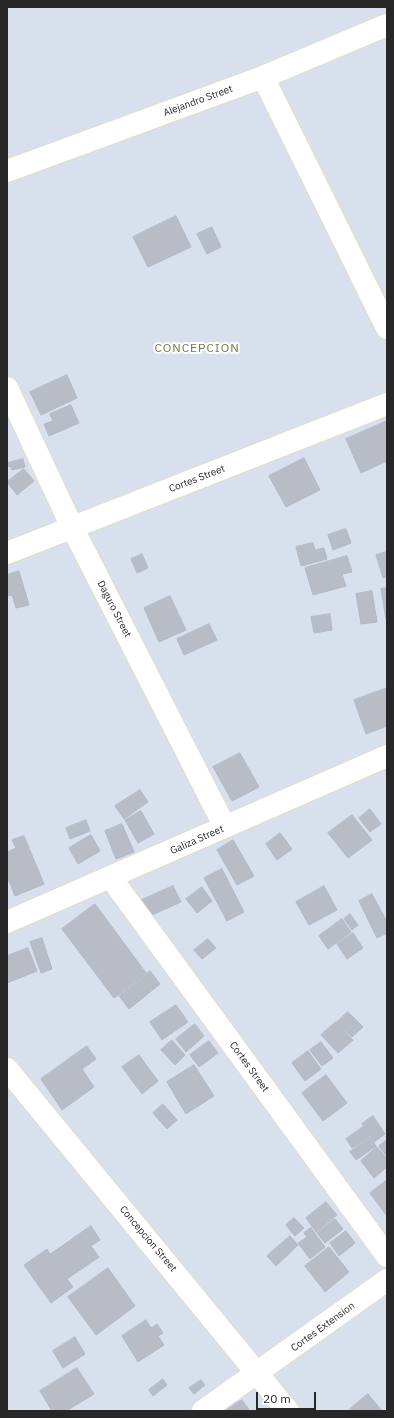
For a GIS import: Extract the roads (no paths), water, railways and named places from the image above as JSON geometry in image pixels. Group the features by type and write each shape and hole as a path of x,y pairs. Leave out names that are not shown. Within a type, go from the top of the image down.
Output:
{"street":[{"name":"Alejandro Street","path":"7,171 263,77 387,25"},
{"path":"263,77 387,328"},
{"name":"Daguro Street","path":"7,388 72,527 225,827"},
{"name":"Cortes Street","path":"7,553 387,404"},
{"name":"Galiza Street","path":"7,922 111,878 387,756"},
{"name":"Cortes Street","path":"111,878 387,1256"},
{"name":"Concepcion Street","path":"7,1069 259,1373 288,1411"},
{"name":"Cortes Extension","path":"203,1411 259,1373 387,1280"}],"district":[{"name":"CONCEPCION","path":"197,349"}]}
